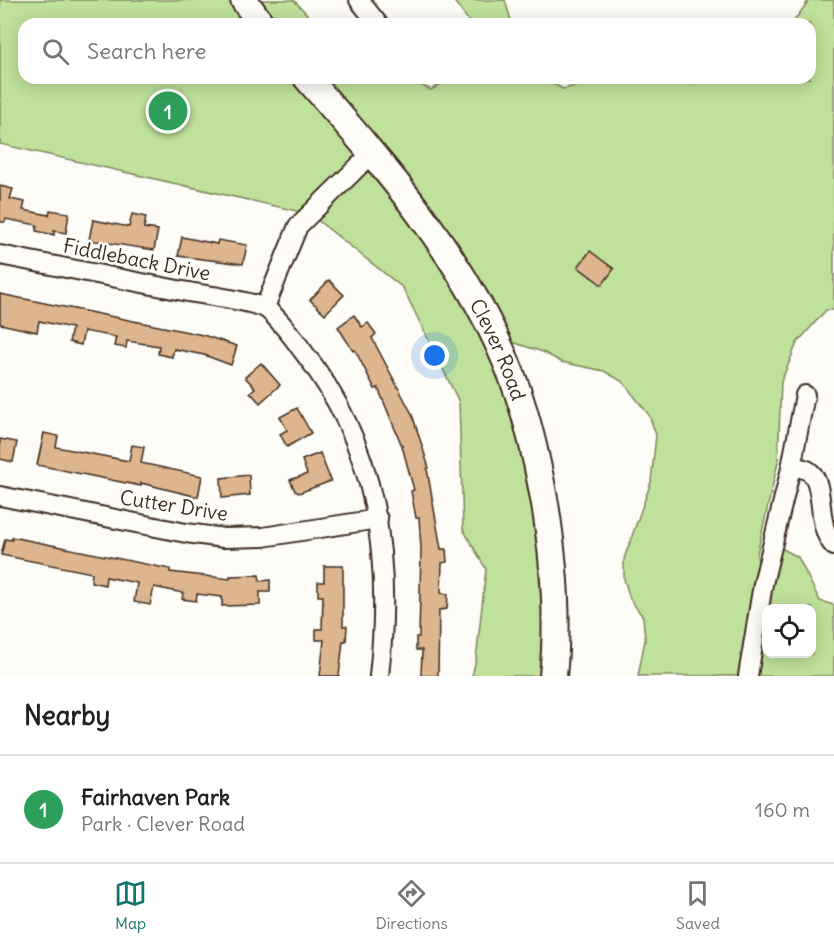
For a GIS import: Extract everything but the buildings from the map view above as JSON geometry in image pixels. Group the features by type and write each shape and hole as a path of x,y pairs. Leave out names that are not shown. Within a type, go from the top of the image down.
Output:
{"street":[{"path":"244,0 257,18"},
{"path":"359,0 373,18"},
{"name":"Clever Road","path":"312,84 372,153 447,252 478,303 506,360 536,455 549,532 556,611 554,676"},
{"path":"372,153 298,226 265,307 325,379 347,417 365,462 378,519 382,576 379,676"},
{"name":"Fiddleback Drive","path":"0,255 265,307"},
{"path":"748,676 763,584 806,395"},
{"path":"791,468 805,467 817,471 825,478 828,492 829,535 834,546"},
{"name":"Cutter Drive","path":"0,496 186,533 224,538 263,537 378,519"}],"green space":[{"path":"0,0 244,0 257,18 18,18 18,84 312,84 372,153 310,214 0,144"},
{"path":"249,0 294,0 310,18 262,18"},
{"path":"453,0 505,0 510,18 466,18"},
{"path":"809,0 834,0 834,310 826,310 797,343 781,382 778,462 757,554 761,583 745,676 638,676 645,640 643,617 630,599 624,579 624,559 651,482 656,435 649,415 623,382 604,371 561,362 543,352 506,340 317,84 418,84 431,90 440,84 553,84 563,89 583,84 816,84 816,18 796,18"},
{"path":"372,155 445,253 535,456 552,676 472,676 476,660 486,569 463,529 459,402 403,288 311,215"},
{"path":"774,544 798,557 820,601 834,605 834,676 751,676 762,613 762,658 816,658 816,604 764,604"}],"place":[{"name":"Fairhaven Park","path":"168,111"}]}
